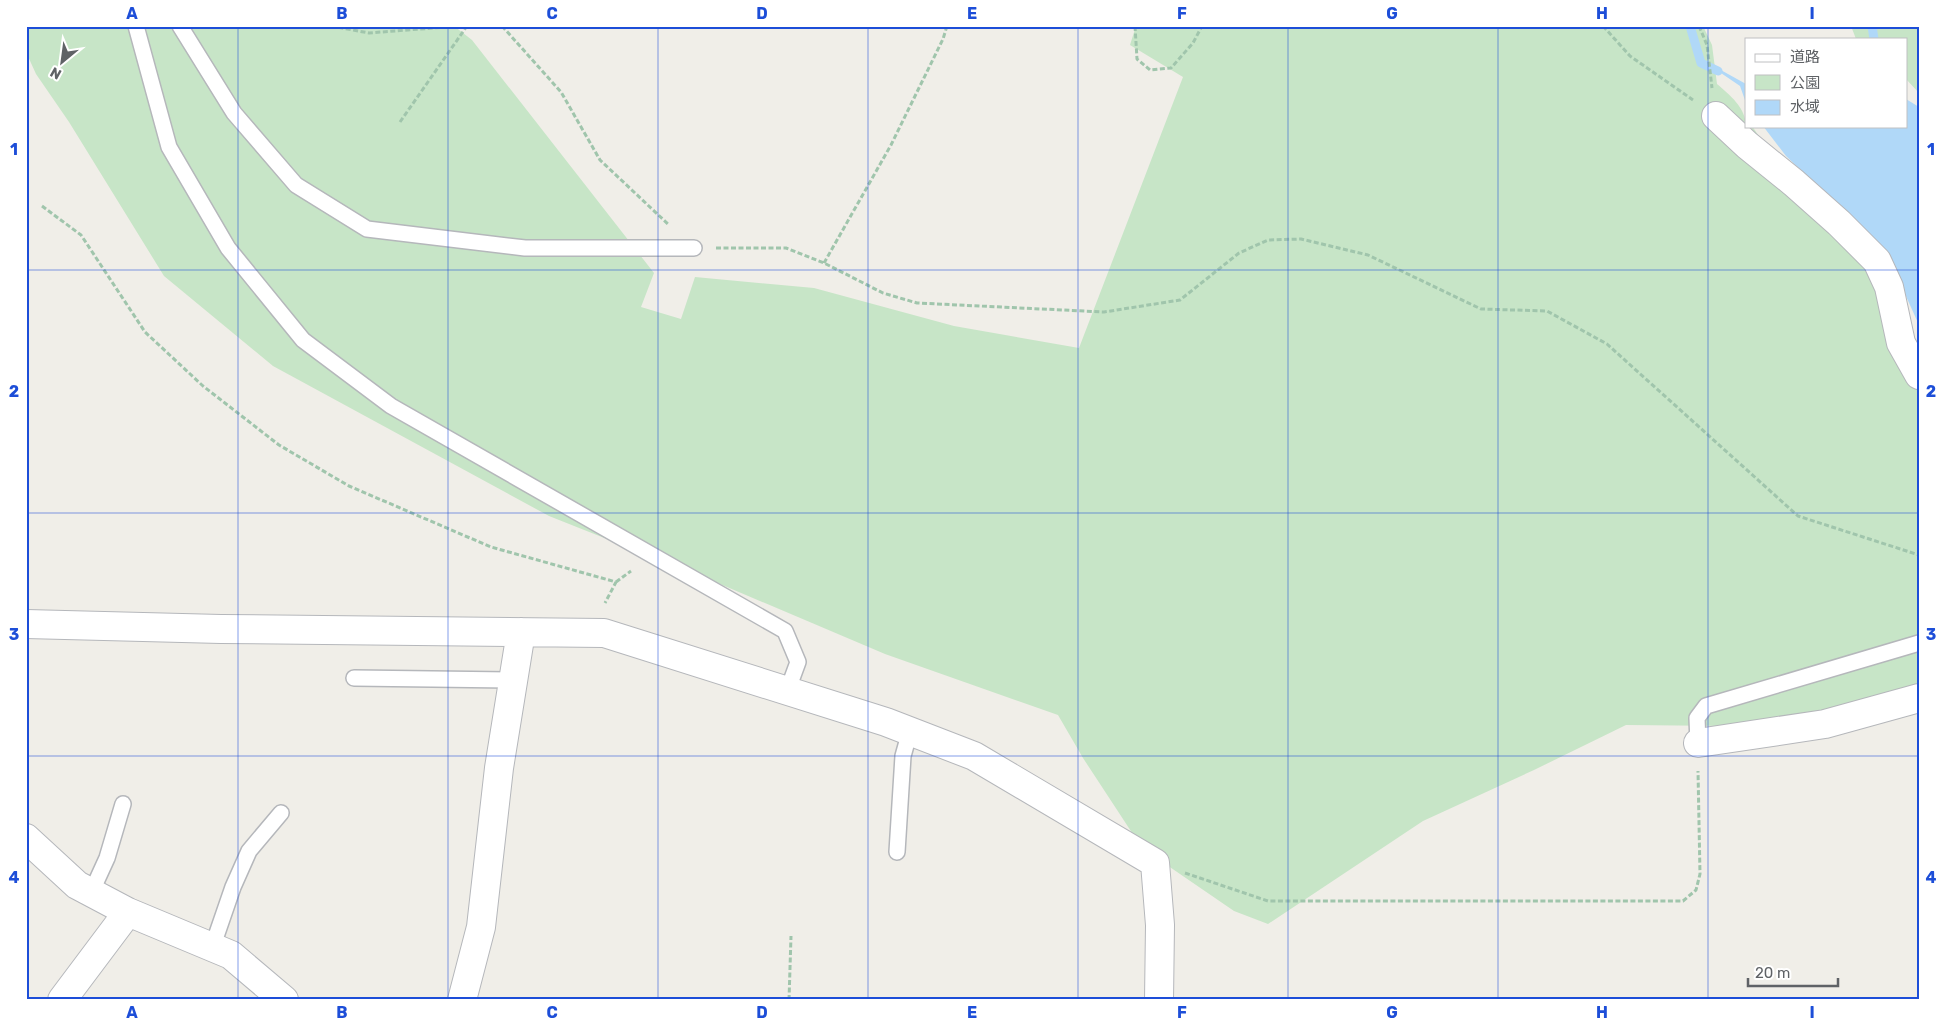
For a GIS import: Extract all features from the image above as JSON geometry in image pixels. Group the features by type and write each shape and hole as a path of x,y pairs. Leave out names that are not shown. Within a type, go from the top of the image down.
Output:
{"street":[{"path":"1716,116 1747,145 1840,223 1877,262 1889,286 1902,343 1919,375"},
{"path":"26,624 222,629 604,633 886,722 974,756 1155,863 1160,925 1159,1000"},
{"path":"462,1000 481,927 499,768 522,632"},
{"path":"1698,743 1825,724 1919,698"},
{"path":"26,838 77,885 128,912 231,955 284,1000"},
{"path":"62,1000 128,912"}],"lane":[{"path":"136,26 169,147 228,248 303,340 391,406 785,631 798,662 787,692"},
{"path":"180,26 234,113 296,185 367,229 525,248 694,248"},
{"path":"1698,743 1697,718 1706,706 1919,644"},
{"path":"354,678 514,680"},
{"path":"897,852 902,756 910,731"},
{"path":"91,893 107,858 123,804"},
{"path":"212,948 233,887 249,851 281,812"}],"path":[{"path":"331,26 369,34 459,26"},
{"path":"400,122 467,26"},
{"path":"502,26 561,92 600,160 694,248 786,248 824,263 883,293 917,303 1104,312 1180,300 1239,253 1268,240 1301,239 1368,255 1481,309 1547,311 1607,344 1798,516 1919,555"},
{"path":"824,263 891,145 943,39 947,26"},
{"path":"1136,26 1137,59 1150,70 1171,68 1193,43 1202,26"},
{"path":"1603,26 1630,56 1716,116"},
{"path":"1699,26 1707,45 1716,116"},
{"path":"42,206 81,235 145,332 203,386 279,445 349,486 491,547 616,582 590,633"},
{"path":"1155,863 1268,901 1683,901 1696,890 1700,874 1698,743"},
{"path":"788,1000 791,936"}],"green space":[{"path":"26,26 454,26 472,40 654,273 641,307 681,319 695,277 814,288 954,326 1079,348 1183,77 1130,45 1136,26 1703,26 1712,45 1717,84 1740,108 1745,119 1745,128 1753,128 1771,154 1876,262 1919,359 1919,707 1730,726 1626,725 1423,821 1268,924 1234,911 1142,848 1083,758 1058,715 885,654 720,584 549,516 273,366 164,276 69,122 36,74 26,52"},
{"path":"1851,26 1919,26 1919,93 1908,81 1908,38 1856,38"}],"water":[{"path":"1719,69 1745,83 1745,100 1740,86 1718,71"},
{"path":"1908,100 1919,107 1919,325 1905,294 1879,249 1854,221 1786,156 1765,128 1908,128"}],"waterway":[{"path":"1690,26 1701,63 1718,71"},
{"path":"1872,26 1874,38"}]}
